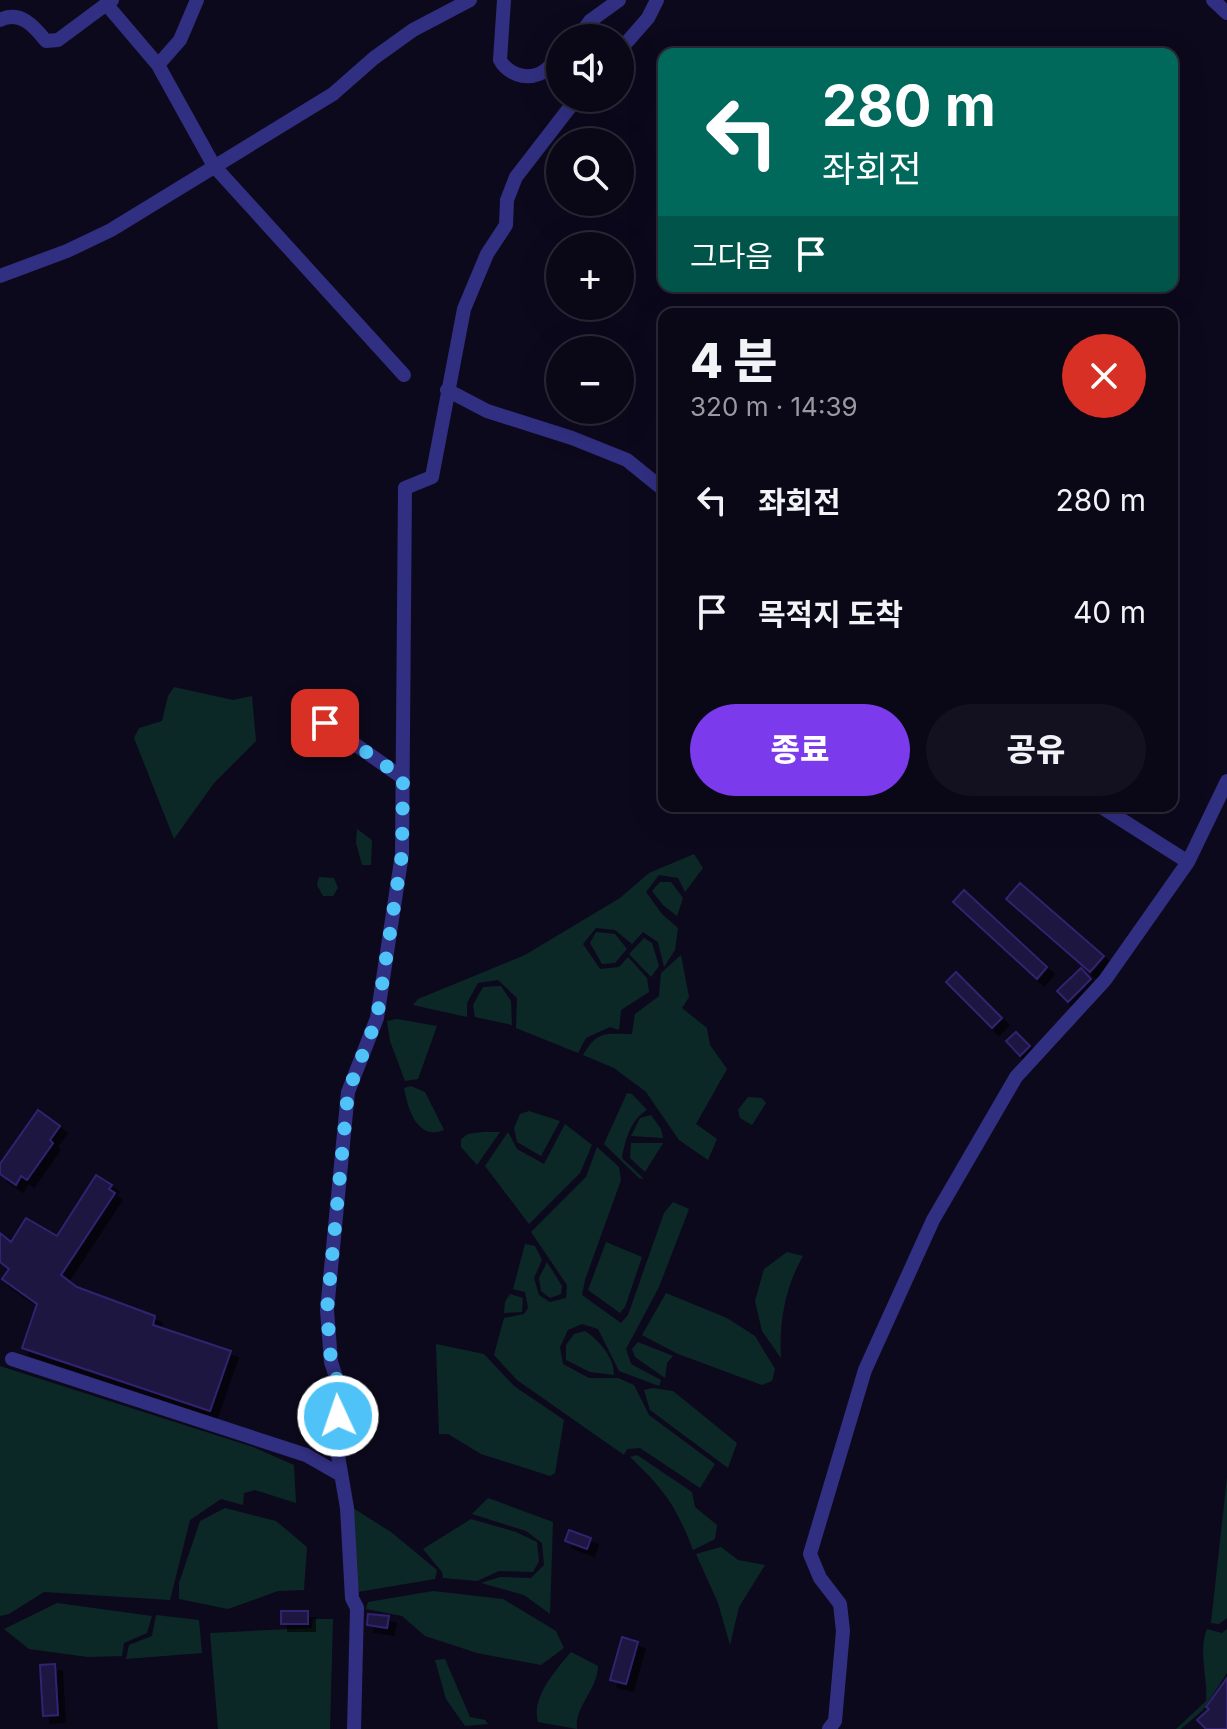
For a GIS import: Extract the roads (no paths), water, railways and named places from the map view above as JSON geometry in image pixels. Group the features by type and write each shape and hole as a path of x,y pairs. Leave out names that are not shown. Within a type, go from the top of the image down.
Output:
{"street":[{"path":"158,65 180,40 197,0"},
{"path":"0,276 67,251 111,230 333,94 374,58 413,30 470,0"},
{"path":"504,0 500,60 504,68 520,76 540,74 546,69"},
{"path":"588,24 619,0"},
{"path":"634,34 648,18 657,0"},
{"path":"1213,0 1227,13"},
{"path":"0,20 4,17 23,18 46,41 58,40 110,3 158,65 214,166 404,375"},
{"path":"354,1729 357,1608 352,1598 347,1508 336,1444 340,1389 331,1362 327,1310 348,1092 377,1018 402,854 405,488 432,477 464,309 487,254 506,225 507,200 516,177 566,112"},
{"path":"447,390 487,411 572,438 627,460 658,485"},
{"path":"319,719 403,778"},
{"path":"829,1729 835,1721 843,1631 840,1604 820,1578 810,1554 865,1370 933,1220 1016,1077 1105,980 1188,862 1227,781"},
{"path":"1109,812 1188,862"},
{"path":"12,1359 306,1455 341,1475"}]}
